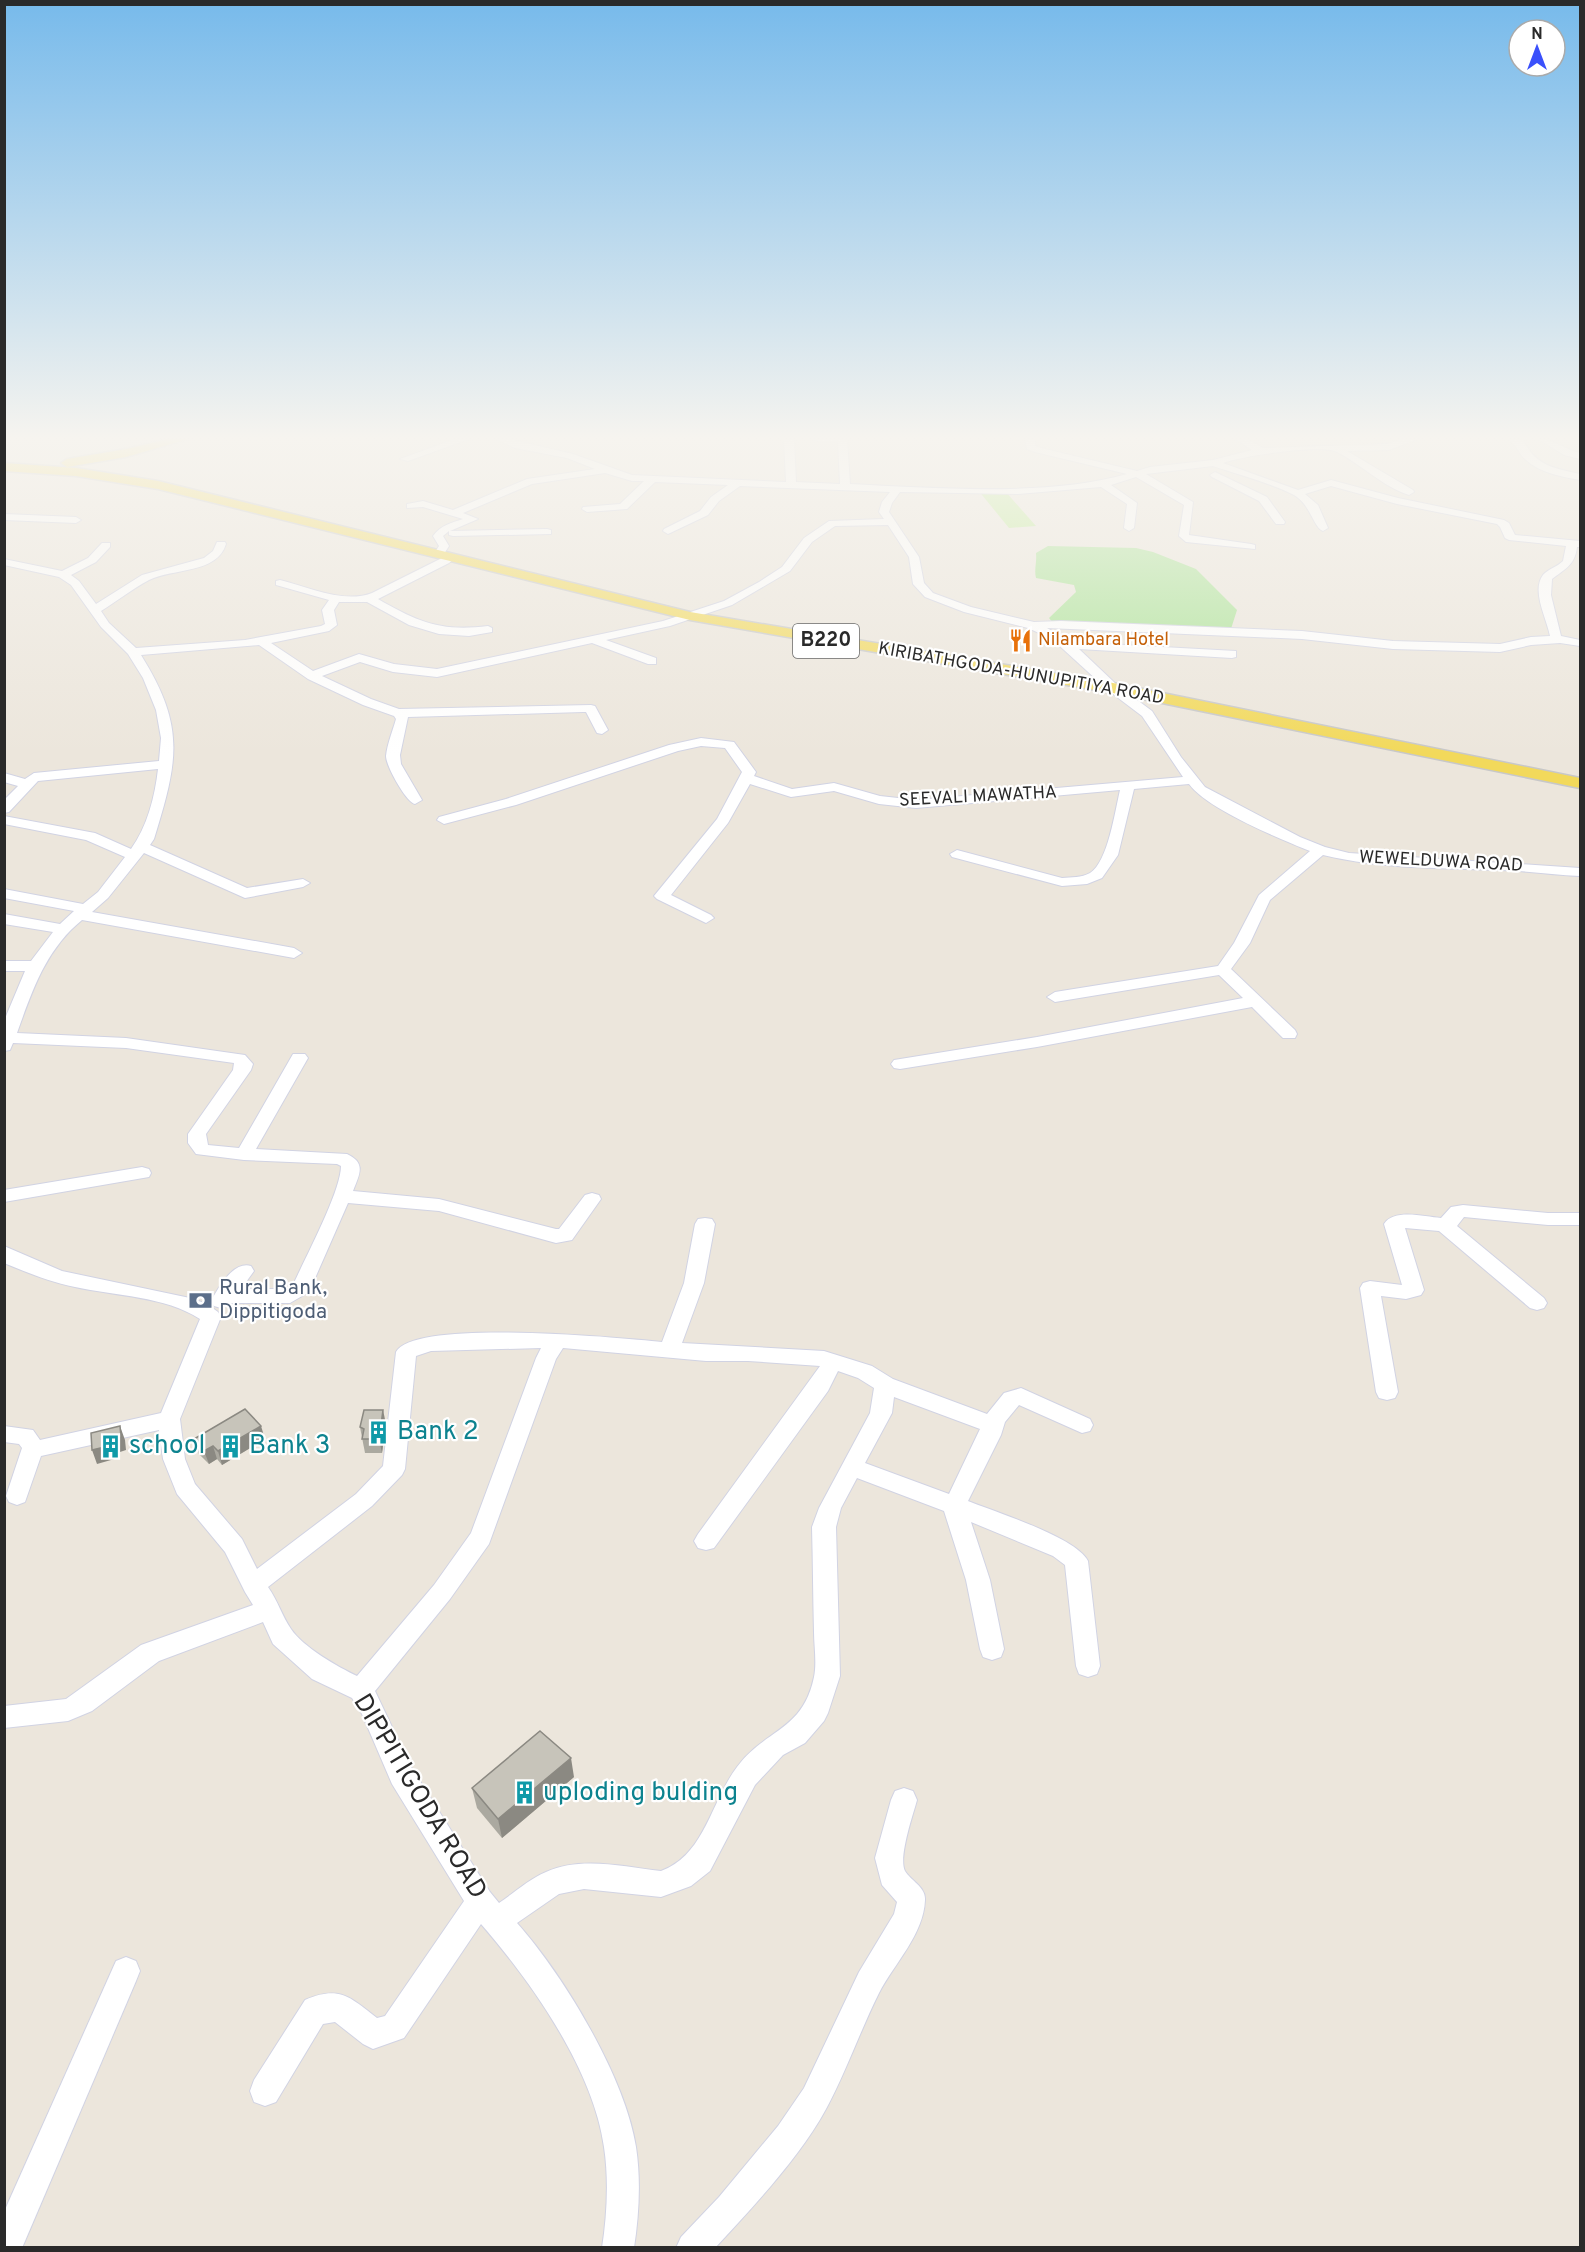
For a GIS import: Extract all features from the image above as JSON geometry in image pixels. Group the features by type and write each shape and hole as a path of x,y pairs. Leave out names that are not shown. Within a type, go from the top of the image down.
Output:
{"main road":[{"name":"KIRIBATHGODA-HUNUPITIYA ROAD","path":"397,544 690,616 1113,688 1581,783"}],"street":[{"path":"95,610 146,577 208,560 218,553 222,544"},
{"path":"370,599 411,576 433,568 444,556 443,544"},
{"path":"312,676 359,657 393,668 437,672 666,624 728,603 763,584 786,569 805,544"},
{"path":"906,544 914,557 919,584 929,595 968,610 1032,625 1061,624 1302,635 1393,645 1500,648 1531,641 1556,639 1581,643"},
{"path":"1226,544 1251,547"},
{"path":"1556,639 1555,624 1545,597 1545,582 1567,565 1576,544"},
{"path":"63,575 92,560 94,554 106,545"},
{"path":"4,562 63,575 75,583 105,625 133,652 149,678 162,710 168,738 163,787 147,839 103,895 64,928 46,949 27,982 5,1041 126,1043 239,1059 244,1064 242,1070 197,1134 197,1143 202,1150 340,1158 350,1163 350,1173 342,1196 303,1287 294,1295 218,1306 192,1307 132,1291 61,1277 6,1256"},
{"path":"280,583 336,597 370,599 427,629 462,634 488,630"},
{"path":"133,652 202,648 261,641 329,627 331,625 328,610 336,597"},
{"path":"1032,625 1067,645 1232,654"},
{"path":"593,640 652,661"},
{"path":"261,641 312,676 398,713 403,718 393,755 394,764 415,800"},
{"name":"WEWELDUWA ROAD","path":"1067,645 1113,688 1147,714 1200,790 1227,806 1320,850 1349,857 1402,862 1510,866 1581,872"},
{"path":"398,713 584,708 591,709 602,730"},
{"path":"444,820 511,802 674,748 701,742 729,745 749,772 723,820 662,896 706,918"},
{"path":"4,809 34,777 46,774 165,764"},
{"path":"4,777 26,784"},
{"name":"SEEVALI MAWATHA","path":"746,778 791,793 834,787 879,800 906,804 1192,780"},
{"path":"957,854 1062,882 1082,881 1097,875 1111,855 1128,786"},
{"path":"4,820 90,836 137,851 245,893 303,883"},
{"path":"1055,997 1223,970 1242,943 1264,898 1320,850"},
{"path":"4,893 83,912 294,953"},
{"path":"4,919 64,928"},
{"path":"4,966 37,966"},
{"path":"1223,970 1289,1034"},
{"path":"900,1064 1037,1042 1256,1001"},
{"path":"244,1154 299,1058"},
{"path":"4,1196 142,1173"},
{"path":"342,1196 440,1204 556,1236 565,1235 592,1199"},
{"path":"1444,1225 1451,1221 1458,1212 1463,1211 1548,1219 1581,1219"},
{"path":"1387,1392 1370,1288 1406,1292 1414,1290 1394,1224 1400,1221 1444,1225 1537,1303"},
{"path":"670,1349 694,1283 705,1224"},
{"name":"DIPPITIGODA ROAD","path":"244,1271 218,1306 169,1419 174,1459 185,1488 234,1546 254,1585 270,1609 282,1637 321,1671 361,1690 372,1708 401,1775 489,1911 563,2010 605,2091 620,2147 623,2212 618,2247"},
{"path":"361,1690 442,1592 481,1538 546,1358 557,1340"},
{"path":"254,1585 364,1500 394,1469 406,1352 414,1347 431,1343 557,1340 706,1353 748,1353 813,1358 865,1372 885,1385 992,1425"},
{"path":"706,1541 820,1385 833,1362"},
{"path":"265,2091 315,2010 339,2007 373,2034 394,2028 489,1911 553,1882 584,1876 661,1884 681,1877 700,1862 746,1776 774,1747 796,1735 815,1713 827,1676 824,1527 830,1508 881,1413 885,1385"},
{"path":"992,1649 978,1580 954,1505 990,1435 992,1425 1007,1402 1014,1396 1022,1396 1082,1425"},
{"path":"17,1496 30,1454 35,1449 71,1443 169,1419"},
{"path":"4,1434 25,1436 35,1449"},
{"path":"851,1467 954,1505 1061,1549 1076,1561 1088,1666"},
{"path":"4,1717 68,1710 83,1703 150,1653 270,1609"},
{"path":"692,2247 730,2208 789,2138 815,2099 869,1982 908,1919 912,1898 892,1876 889,1858 903,1800"},
{"path":"5,2247 126,1971"}],"green space":[{"path":"1048,546 1136,548 1153,552 1196,569 1237,610 1230,632 1054,624 1049,618 1076,592 1074,585 1036,578 1036,553"}],"building":[{"path":"245,1409 261,1426 218,1451 213,1446 204,1451 194,1439"},
{"path":"364,1410 383,1410 379,1439 362,1439 364,1429 360,1427"},
{"path":"120,1426 121,1437 112,1440 113,1445 92,1450 91,1433"},
{"path":"540,1731 571,1758 498,1819 472,1788"}],"place":[{"name":"Nilambara Hotel","path":"1020,640"},
{"name":"Rural Bank, Dippitigoda","path":"201,1300"},
{"name":"Bank 2","path":"379,1432"},
{"name":"school","path":"111,1446"},
{"name":"Bank 3","path":"231,1446"},
{"name":"uploding bulding","path":"525,1793"}]}
